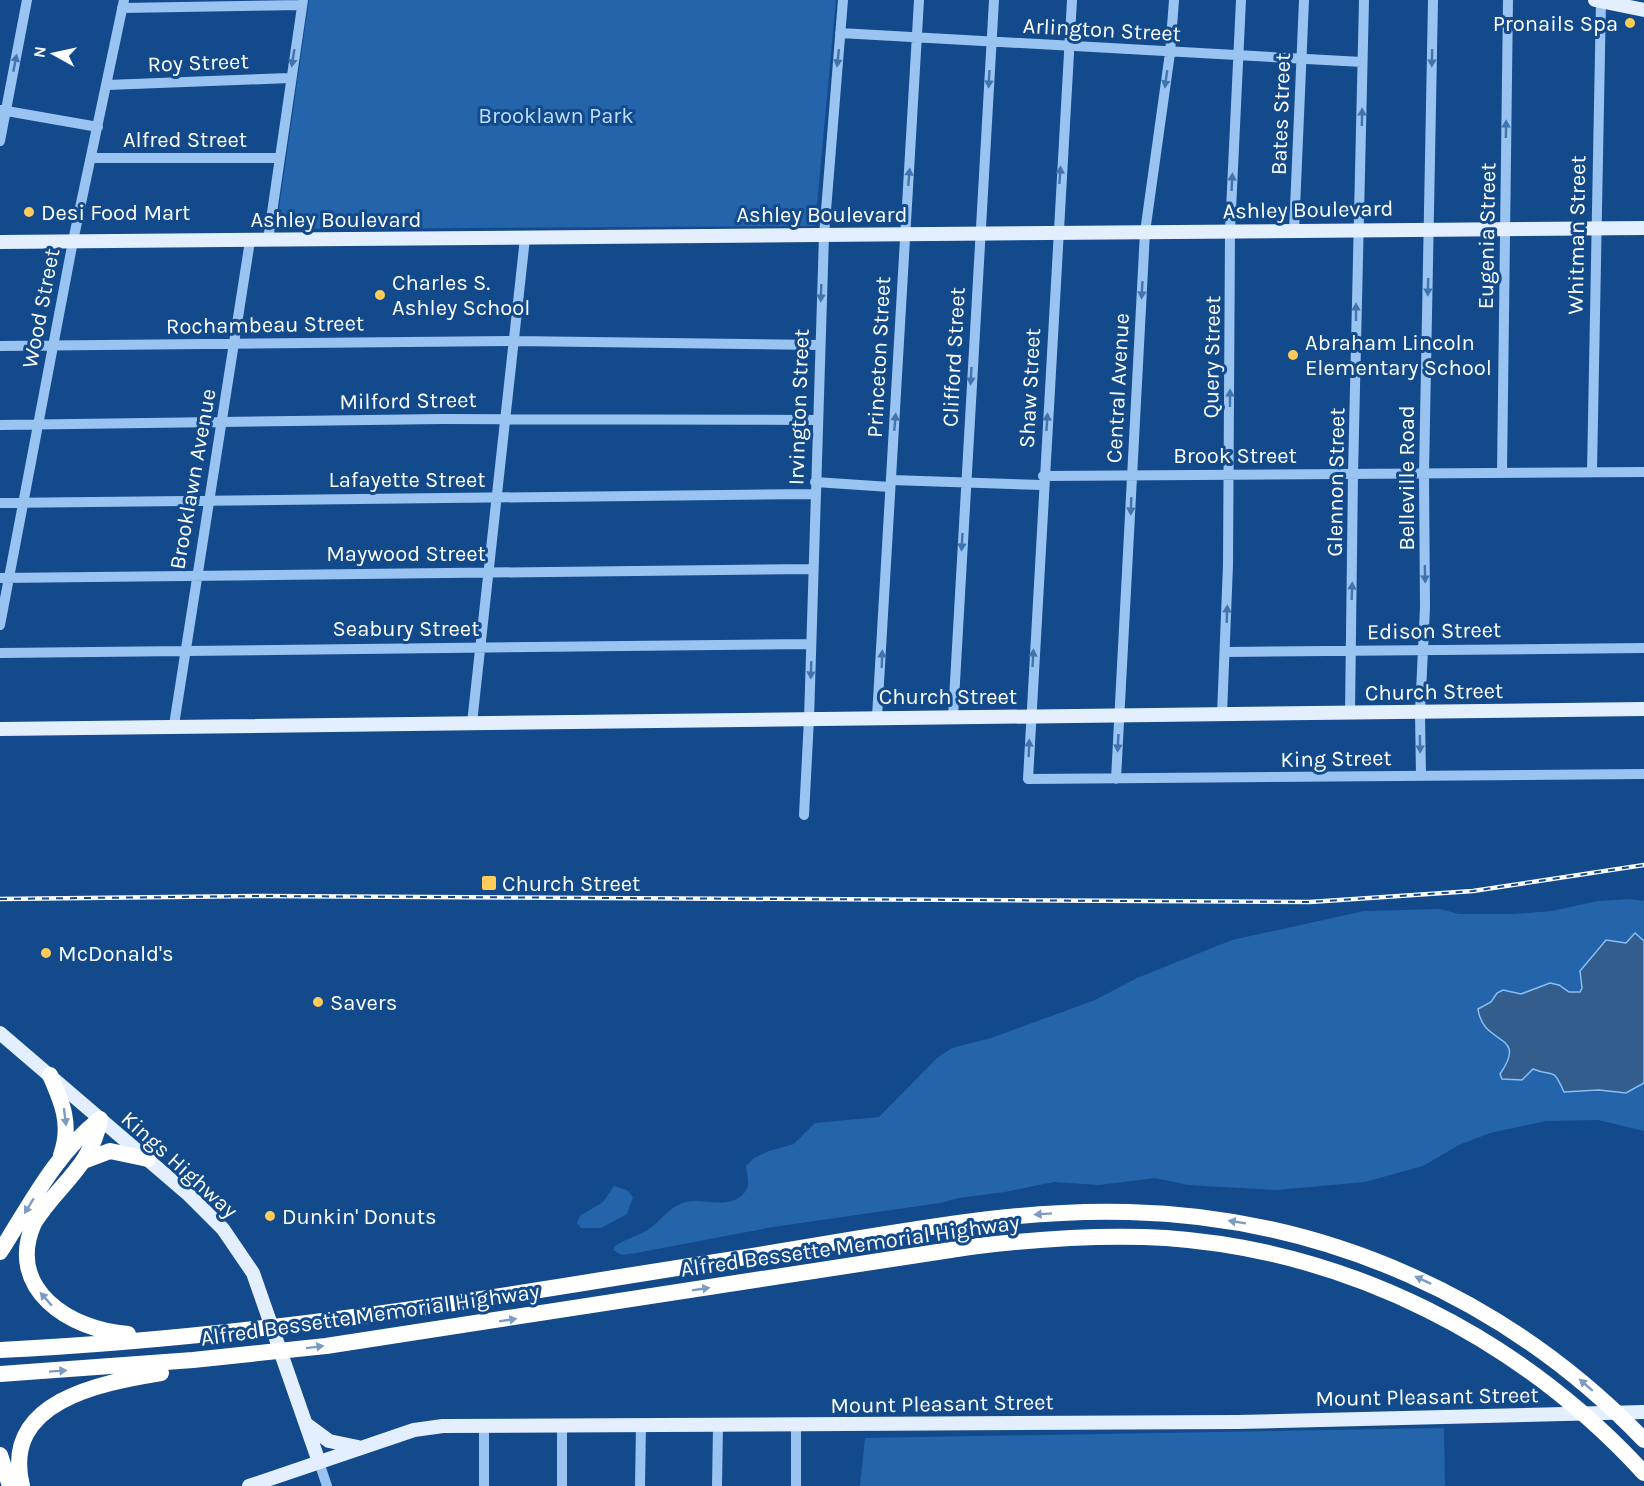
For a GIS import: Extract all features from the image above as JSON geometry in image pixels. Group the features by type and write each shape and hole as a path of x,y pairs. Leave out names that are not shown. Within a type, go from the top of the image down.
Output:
{"highway":[{"path":"50,1075 64,1107 66,1122 64,1143 58,1160"},
{"path":"100,1119 94,1144 86,1160 46,1204 30,1233 29,1267 33,1279 47,1301 74,1321 114,1333 220,1333"},
{"path":"0,1252 58,1160 100,1119"},
{"path":"86,1160 110,1151 148,1160"},
{"name":"Alfred Bessette Memorial Highway","path":"0,1350 220,1333 465,1302 974,1221 1087,1212 1159,1213 1231,1221 1286,1232 1351,1251 1423,1280 1492,1316 1541,1350 1590,1389 1644,1440"},
{"name":"Alfred Bessette Memorial Highway","path":"0,1374 245,1355 477,1325 947,1249 1074,1238 1186,1240 1244,1248 1311,1264 1381,1288 1445,1317 1494,1346 1552,1388 1595,1424 1644,1473"},
{"path":"22,1486 20,1457 25,1436 37,1419 58,1403 86,1389 109,1382 245,1355"},
{"path":"0,1455 10,1486"}],"main road":[{"path":"1599,1 1644,10"},
{"name":"Ashley Boulevard","path":"0,242 1644,228"},
{"name":"Church Street","path":"0,729 174,725 1644,709"},
{"name":"Kings Highway","path":"0,1033 204,1209 222,1228 253,1273 284,1369 319,1462"},
{"name":"Mount Pleasant Street","path":"253,1485 424,1428 484,1425 796,1426 1237,1422 1641,1412"},
{"path":"304,1422 329,1441 363,1448"}],"street":[{"path":"0,141 3,110 27,0"},
{"name":"Irvington Street","path":"804,815 824,234 843,0"},
{"name":"Princeton Street","path":"877,717 919,0"},
{"name":"Clifford Street","path":"953,717 994,0"},
{"name":"Shaw Street","path":"1028,779 1056,234 1072,0"},
{"name":"Central Avenue","path":"1116,779 1145,232 1170,53 1174,0"},
{"name":"Query Street","path":"1222,714 1226,652 1227,476 1232,288 1230,231 1241,0"},
{"name":"Bates Street","path":"1294,231 1304,0"},
{"name":"Glennon Street","path":"1350,713 1353,474 1365,0"},
{"name":"Belleville Road","path":"1421,776 1420,713 1423,651 1433,0"},
{"name":"Eugenia Street","path":"1502,473 1508,0"},
{"name":"Whitman Street","path":"1592,472 1599,1"},
{"path":"123,4 302,2 268,240"},
{"name":"Wood Street","path":"0,625 4,578 25,502 73,241 123,4"},
{"name":"Arlington Street","path":"840,33 1362,62"},
{"name":"Roy Street","path":"107,85 290,78"},
{"path":"3,110 98,127"},
{"name":"Alfred Street","path":"92,158 278,158"},
{"path":"472,723 525,238"},
{"name":"Brooklawn Avenue","path":"174,725 195,576 235,344 250,241"},
{"name":"Rochambeau Street","path":"0,346 514,341 819,345"},
{"name":"Milford Street","path":"0,425 505,418 818,420"},
{"name":"Brook Street","path":"814,482 965,483 1132,475 1644,471"},
{"name":"Lafayette Street","path":"0,503 814,494"},
{"name":"Maywood Street","path":"4,578 813,569"},
{"name":"Seabury Street","path":"0,653 811,644"},
{"name":"Edison Street","path":"1226,652 1644,648"},
{"name":"King Street","path":"1028,779 1644,774"},
{"path":"484,1425 484,1486"},
{"path":"562,1425 562,1486"},
{"path":"640,1486 641,1425"},
{"path":"717,1486 718,1425"},
{"path":"796,1426 796,1486"},
{"path":"319,1462 327,1486"}],"green space":[{"name":"Brooklawn Park","path":"309,0 836,0 815,226 276,229"},
{"path":"1631,899 1644,901 1644,941 1621,944 1606,940 1602,943 1580,971 1581,991 1569,992 1559,985 1521,994 1503,990 1497,993 1491,1002 1481,1006 1491,1034 1507,1043 1510,1049 1508,1062 1500,1074 1504,1079 1522,1080 1533,1069 1555,1074 1565,1092 1608,1091 1644,1083 1644,1131 1598,1120 1546,1121 1490,1133 1459,1145 1423,1166 1365,1182 1276,1190 1188,1185 1155,1178 1099,1185 1054,1182 940,1203 773,1227 636,1253 622,1255 613,1250 618,1244 650,1229 679,1204 693,1201 721,1203 735,1200 747,1189 746,1166 754,1158 794,1144 815,1123 879,1117 937,1058 952,1048 991,1038 1095,1000 1137,978 1232,940 1364,911 1440,909 1459,914 1514,914 1552,911 1598,901"},
{"path":"614,1186 627,1190 633,1197 627,1214 601,1228 581,1228 577,1223 580,1216 603,1202"},
{"path":"1444,1428 1445,1486 860,1486 865,1438"}],"shaded area":[{"path":"1635,933 1644,941 1644,1083 1626,1093 1599,1090 1564,1092 1554,1075 1533,1069 1522,1080 1502,1079 1500,1074 1508,1061 1510,1051 1502,1040 1488,1029 1478,1009 1491,1002 1497,993 1503,990 1521,994 1550,983 1559,985 1569,992 1580,992 1582,988 1580,971 1606,940 1626,943"}],"railway":[{"path":"0,899 261,896 1310,902 1473,891 1644,865"}],"place":[{"name":"Pronails Spa","path":"1630,23"},
{"name":"Desi Food Mart","path":"29,212"},
{"name":"Charles S. Ashley School","path":"380,295"},
{"name":"Abraham Lincoln Elementary School","path":"1293,355"},
{"name":"Church Street","path":"489,883"},
{"name":"McDonald's","path":"46,953"},
{"name":"Savers","path":"318,1002"},
{"name":"Dunkin' Donuts","path":"270,1216"}]}
